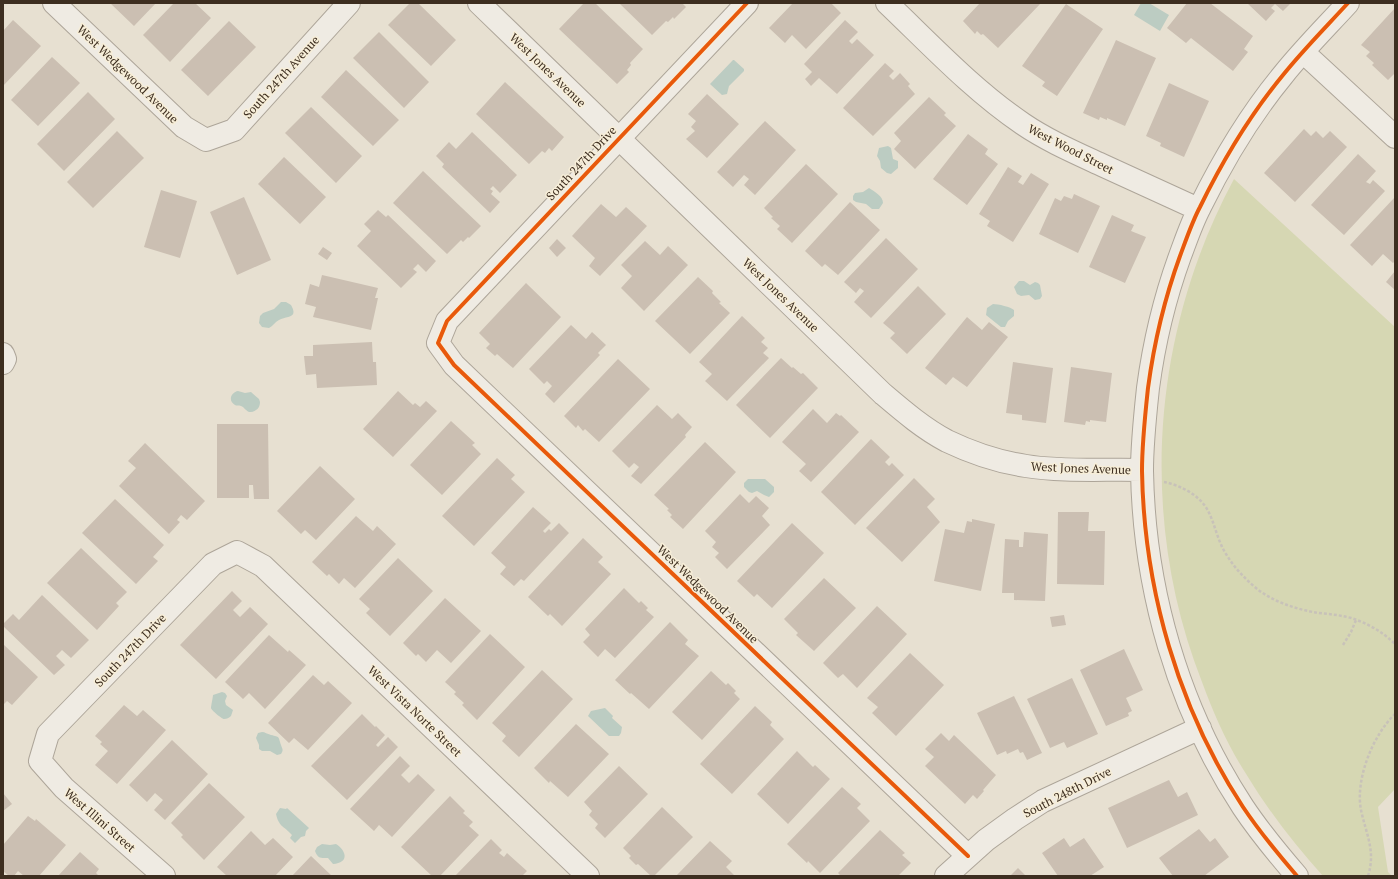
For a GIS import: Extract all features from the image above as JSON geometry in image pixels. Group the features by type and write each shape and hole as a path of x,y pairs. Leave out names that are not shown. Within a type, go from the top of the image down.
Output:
{"street":[{"name":"West Wedgewood Avenue","path":"54,3 184,127 206,140"},
{"name":"South 247th Avenue","path":"206,140 234,130 349,3"},
{"name":"West Jones Avenue","path":"479,3 884,394 907,414 947,441 992,459 1021,466 1045,468 1142,470"},
{"name":"South 247th Drive","path":"438,343 447,321 747,3"},
{"name":"West Wood Street","path":"887,3 979,90 1024,125 1070,150 1198,209"},
{"path":"1297,876 1243,807 1228,782 1200,728 1180,681 1168,644 1151,571 1147,540 1142,470 1146,407 1156,336 1174,272 1198,209 1250,119 1283,75 1348,3"},
{"path":"1303,52 1395,137"},
{"name":"West Wedgewood Avenue","path":"438,343 454,365 968,856"},
{"name":"South 247th Drive","path":"40,762 48,734 213,564 237,552"},
{"name":"West Vista Norte Street","path":"237,552 263,566 588,876"},
{"name":"South 248th Drive","path":"946,876 968,856 1015,819 1043,801 1200,728"},
{"name":"West Illini Street","path":"40,762 64,788 164,876"}],"path":[{"path":"1162,482 1181,487 1203,503 1207,508 1226,554 1235,568 1257,589 1288,605 1305,610 1333,614 1356,620 1376,629 1395,644"},
{"path":"1343,645 1352,632 1356,620"},
{"path":"1368,876 1371,861 1371,849 1361,807 1360,794 1362,780 1370,751 1377,737 1395,714"}],"green space":[{"path":"1234,179 1395,327 1395,789 1378,807 1388,872 1392,876 1323,876 1303,853 1265,803 1228,743 1202,682 1182,620 1168,556 1162,492 1163,427 1171,363 1185,300 1206,238"}],"shaded area":[{"path":"1141,3 1149,3 1169,15 1160,31 1134,15"},
{"path":"733,60 744,69 744,71 729,86 727,94 722,95 710,84"},
{"path":"888,146 891,148 893,159 898,161 898,168 891,174 887,173 881,168 880,161 877,156 879,148"},
{"path":"869,188 882,198 883,203 879,209 872,209 866,204 853,200 855,193 863,192"},
{"path":"1019,281 1024,281 1030,285 1035,282 1038,283 1040,285 1042,296 1040,299 1035,300 1029,295 1021,296 1017,294 1014,287"},
{"path":"281,302 286,302 291,305 293,315 279,320 269,328 262,327 259,323 260,316 263,313 274,309"},
{"path":"993,304 1014,310 1014,316 1008,321 1005,327 1001,327 986,315 987,308"},
{"path":"238,391 245,393 251,392 259,399 260,404 255,411 249,412 242,406 235,405 231,401 231,396"},
{"path":"748,479 765,479 774,487 774,492 769,497 757,491 752,493 749,492 744,487 744,483"},
{"path":"222,692 227,696 225,701 226,705 233,710 231,716 225,719 219,716 211,708 213,695"},
{"path":"605,708 613,716 612,718 622,727 619,736 609,736 588,716 591,711"},
{"path":"262,732 278,737 282,749 281,754 277,755 270,751 262,751 259,749 256,738 258,733"},
{"path":"280,808 287,808 309,828 306,831 305,836 301,837 295,843 290,838 292,835 278,821 276,814"},
{"path":"322,844 336,844 344,853 344,859 333,864 328,858 319,857 315,851 317,847"}],"building":[{"path":"110,3 156,3 134,26"},
{"path":"174,3 195,3 211,18 170,62 143,35"},
{"path":"410,3 418,3 456,40 431,66 388,25"},
{"path":"584,3 595,3 643,49 630,63 631,65 627,70 629,72 617,84 559,29"},
{"path":"619,3 682,3 686,7 674,19 673,17 668,22 666,21 652,35"},
{"path":"793,3 831,3 841,13 806,49 792,35 785,43 769,28"},
{"path":"980,3 1041,3 998,48 983,34 981,35 977,31 975,34 963,21"},
{"path":"1187,3 1210,3 1253,36 1244,49 1248,52 1233,71 1191,38 1186,43 1167,28"},
{"path":"1247,3 1291,3 1283,11 1275,4 1271,8 1275,11 1266,21"},
{"path":"1066,4 1103,29 1057,96 1042,86 1045,82 1022,66"},
{"path":"1395,8 1395,73 1388,80 1372,65 1374,63 1366,56 1370,52 1361,45"},
{"path":"13,20 41,46 3,86 3,31"},
{"path":"845,20 858,32 849,41 852,44 857,39 874,55 837,94 819,78 811,86 805,79 812,72 804,64"},
{"path":"229,21 256,47 208,96 181,70"},
{"path":"379,32 429,82 404,108 353,58"},
{"path":"1116,40 1156,58 1125,126 1107,118 1107,120 1100,117 1099,120 1083,113"},
{"path":"52,57 80,83 38,126 11,100"},
{"path":"885,63 894,71 889,76 893,80 900,73 910,84 908,86 915,94 873,136 843,108"},
{"path":"346,70 399,120 373,146 321,97"},
{"path":"505,82 564,137 552,151 549,148 545,153 542,151 529,164 476,114"},
{"path":"1169,83 1209,101 1184,157 1160,146 1161,143 1146,136"},
{"path":"88,92 115,119 64,171 37,144"},
{"path":"707,94 739,124 707,158 686,139 695,131 691,127 696,121 688,114"},
{"path":"929,97 946,113 944,115 956,126 915,169 894,149 901,141 894,133"},
{"path":"311,107 362,156 336,183 285,133"},
{"path":"765,121 796,150 755,195 744,185 749,179 744,175 733,187 717,172"},
{"path":"1304,129 1311,136 1316,131 1323,138 1330,131 1347,147 1295,202 1264,173"},
{"path":"117,131 144,158 93,208 67,182"},
{"path":"472,132 517,175 500,193 493,186 490,189 493,191 491,194 500,202 490,213 442,167 444,164 436,156 449,142 456,149"},
{"path":"968,134 988,149 985,154 998,164 967,205 933,179"},
{"path":"1358,154 1376,171 1366,182 1370,184 1373,180 1385,191 1344,235 1311,205"},
{"path":"284,157 326,197 300,224 258,184"},
{"path":"806,164 838,194 792,243 777,229 780,226 771,218 773,217 764,208"},
{"path":"1008,167 1022,176 1018,182 1023,185 1031,173 1049,184 1013,242 987,226 990,221 979,214"},
{"path":"423,171 481,226 469,238 468,237 463,242 461,240 447,254 393,203"},
{"path":"161,190 197,201 180,258 144,247"},
{"path":"1074,194 1100,206 1078,253 1039,234 1055,198 1061,201 1064,196 1072,199"},
{"path":"244,197 271,260 237,275 210,212"},
{"path":"1395,197 1395,261 1393,263 1383,254 1372,266 1350,245"},
{"path":"850,202 880,230 838,275 825,264 822,267 805,251"},
{"path":"601,204 616,217 626,207 647,226 600,276 589,266 595,258 572,236"},
{"path":"378,210 386,217 388,215 436,261 426,272 418,264 413,269 417,272 401,288 357,246 371,231 364,224"},
{"path":"1112,215 1134,225 1131,231 1146,237 1125,283 1089,267"},
{"path":"886,238 918,269 871,318 854,302 864,291 860,288 856,293 844,282"},
{"path":"557,239 566,248 557,257 549,248"},
{"path":"645,241 660,255 668,246 688,265 644,311 621,288 632,276 621,265"},
{"path":"323,247 332,253 327,260 318,254"},
{"path":"1395,271 1395,290 1386,282"},
{"path":"322,275 378,288 375,298 378,298 371,330 313,317 316,307 305,304 310,284 319,287"},
{"path":"698,277 713,291 712,293 721,302 719,303 730,313 690,354 655,321"},
{"path":"526,283 561,317 513,368 497,354 495,356 486,348 490,344 479,333"},
{"path":"918,286 946,314 907,354 890,338 895,333 883,323"},
{"path":"742,316 765,338 761,342 768,348 763,353 769,358 727,401 705,381 712,374 699,362"},
{"path":"967,317 982,330 989,322 1008,337 967,387 953,377 946,385 925,368"},
{"path":"571,325 586,339 592,332 606,345 598,353 600,355 554,403 545,394 552,386 547,381 544,384 529,369"},
{"path":"372,342 373,362 376,362 377,385 317,388 316,374 306,375 304,356 313,356 313,345"},
{"path":"781,358 792,368 793,367 801,374 803,373 818,388 770,438 736,405"},
{"path":"618,359 650,389 599,442 585,429 583,431 578,425 576,428 564,416"},
{"path":"1013,362 1053,368 1046,423 1022,420 1022,415 1006,413"},
{"path":"1071,367 1112,373 1106,422 1090,420 1090,422 1086,421 1085,425 1064,422"},
{"path":"398,391 413,405 415,403 420,407 426,401 437,411 393,457 363,429"},
{"path":"657,405 672,419 678,413 692,427 685,435 686,437 641,484 631,476 639,467 634,463 629,468 612,451"},
{"path":"813,409 827,423 836,413 840,416 841,415 859,432 811,482 799,471 806,464 782,442"},
{"path":"451,421 475,443 472,445 481,454 442,495 410,465"},
{"path":"217,424 268,424 269,499 254,499 253,485 249,485 249,498 217,498"},
{"path":"871,439 890,457 885,462 889,466 892,463 904,475 855,525 821,492"},
{"path":"705,442 736,472 683,529 670,517 672,515 667,510 669,509 654,495"},
{"path":"145,443 205,501 187,520 181,515 177,520 180,522 169,534 119,486 136,468 128,461"},
{"path":"497,458 515,475 511,479 525,492 474,546 442,516"},
{"path":"320,466 355,499 316,540 305,530 301,534 277,511"},
{"path":"914,478 935,499 927,507 940,522 902,562 866,528"},
{"path":"740,494 749,503 756,496 769,508 762,516 770,525 727,569 715,557 719,553 712,547 716,542 705,531"},
{"path":"115,499 164,545 153,557 158,561 136,584 82,533"},
{"path":"533,507 551,523 543,531 545,533 549,529 551,531 559,523 569,533 524,581 521,579 514,586 500,574 506,567 491,553"},
{"path":"1058,512 1089,512 1088,531 1105,531 1104,585 1057,584"},
{"path":"356,516 373,531 377,526 396,544 355,588 344,578 339,584 329,574 327,576 312,562"},
{"path":"972,519 995,524 981,591 934,581 945,529 964,533 967,521 972,522"},
{"path":"792,523 824,553 772,608 757,594 754,597 737,581"},
{"path":"1024,532 1048,534 1045,601 1014,600 1014,593 1002,593 1005,539 1019,540 1019,547 1023,547"},
{"path":"583,538 603,557 598,562 611,574 562,626 550,614 548,616 528,597"},
{"path":"81,548 127,592 116,603 119,606 97,630 47,583"},
{"path":"398,558 433,591 390,636 366,613 370,609 359,599"},
{"path":"824,578 856,608 814,651 796,635 798,633 784,619"},
{"path":"624,588 639,603 641,601 648,608 646,610 654,617 615,658 605,649 598,657 583,642 590,635 585,629"},
{"path":"232,591 242,601 233,610 240,617 250,607 268,624 216,679 180,645"},
{"path":"42,595 89,640 71,658 62,650 56,656 65,665 54,675 3,626 3,624 13,614 19,620"},
{"path":"445,598 481,631 451,663 437,650 426,662 418,654 416,656 403,643"},
{"path":"877,606 907,634 857,688 843,674 838,678 823,663"},
{"path":"1064,615 1066,625 1052,627 1050,617"},
{"path":"670,622 688,640 685,644 699,656 649,709 615,680"},
{"path":"490,634 525,667 477,720 462,705 464,703 454,694 456,692 445,682"},
{"path":"269,635 288,652 289,650 306,665 265,709 249,693 243,699 225,682"},
{"path":"3,644 38,677 12,705 7,701 3,705"},
{"path":"1124,649 1143,690 1126,698 1132,711 1128,713 1129,716 1106,726 1080,670"},
{"path":"910,653 944,685 896,736 872,713 878,707 867,698"},
{"path":"542,670 573,699 519,757 502,741 506,736 492,723"},
{"path":"711,671 726,685 728,683 736,691 734,693 740,699 702,740 672,712"},
{"path":"313,675 324,685 328,681 352,703 308,750 294,738 289,743 268,723"},
{"path":"1072,678 1098,734 1067,748 1064,742 1050,748 1027,699"},
{"path":"1014,696 1042,753 1027,760 1023,752 1020,753 1018,749 1007,754 1006,751 997,755 977,713"},
{"path":"124,705 137,716 143,710 166,730 117,784 95,765 108,751 100,744 102,742 95,736"},
{"path":"755,706 772,722 770,725 784,739 732,794 700,764"},
{"path":"362,714 385,735 376,745 378,747 388,737 398,747 347,800 311,766"},
{"path":"576,724 609,754 568,797 550,781 549,783 534,768"},
{"path":"941,733 949,741 954,735 996,775 977,799 973,795 965,804 925,766 934,757 925,749"},
{"path":"172,740 208,774 165,820 154,810 163,800 155,793 147,802 129,785"},
{"path":"797,751 813,767 815,765 830,779 788,824 757,794"},
{"path":"400,756 410,766 401,775 409,783 418,774 435,790 392,837 379,825 374,831 350,809"},
{"path":"619,766 648,794 605,838 595,828 598,824 589,815 592,811 584,802"},
{"path":"1169,780 1178,797 1187,792 1198,815 1127,848 1108,808"},
{"path":"209,783 245,817 204,860 181,837 183,835 171,823"},
{"path":"842,787 861,804 857,808 870,821 820,873 787,844"},
{"path":"3,793 12,804 3,811"},
{"path":"450,796 465,811 463,813 473,822 469,826 479,835 440,876 432,876 401,847"},
{"path":"662,807 693,837 654,876 651,876 629,858 631,856 623,848"},
{"path":"28,816 35,821 36,819 66,845 39,876 24,876 18,871 14,876 9,876 3,871 3,845"},
{"path":"1199,829 1210,842 1215,838 1229,857 1204,876 1173,876 1159,858"},
{"path":"880,830 905,853 902,855 911,863 898,876 841,876 838,873"},
{"path":"251,831 265,845 273,838 293,857 275,876 227,876 217,867"},
{"path":"1064,838 1070,847 1084,838 1104,867 1090,876 1058,876 1042,853"},
{"path":"491,839 502,850 499,853 504,857 507,853 527,871 522,876 455,876"},
{"path":"710,841 732,861 726,867 735,876 676,876"},
{"path":"80,852 99,869 96,873 99,876 58,876"},
{"path":"311,856 332,876 292,876"},
{"path":"1018,868 1026,876 1010,876"}],"cycle path":[{"path":"747,3 447,321 438,343 454,365 968,856"},
{"path":"1297,876 1243,807 1220,769 1200,729 1183,688 1169,646 1149,559 1144,515 1142,471 1143,440 1148,388 1160,322 1174,272 1197,213 1228,155 1259,106 1298,57 1348,3"}]}
